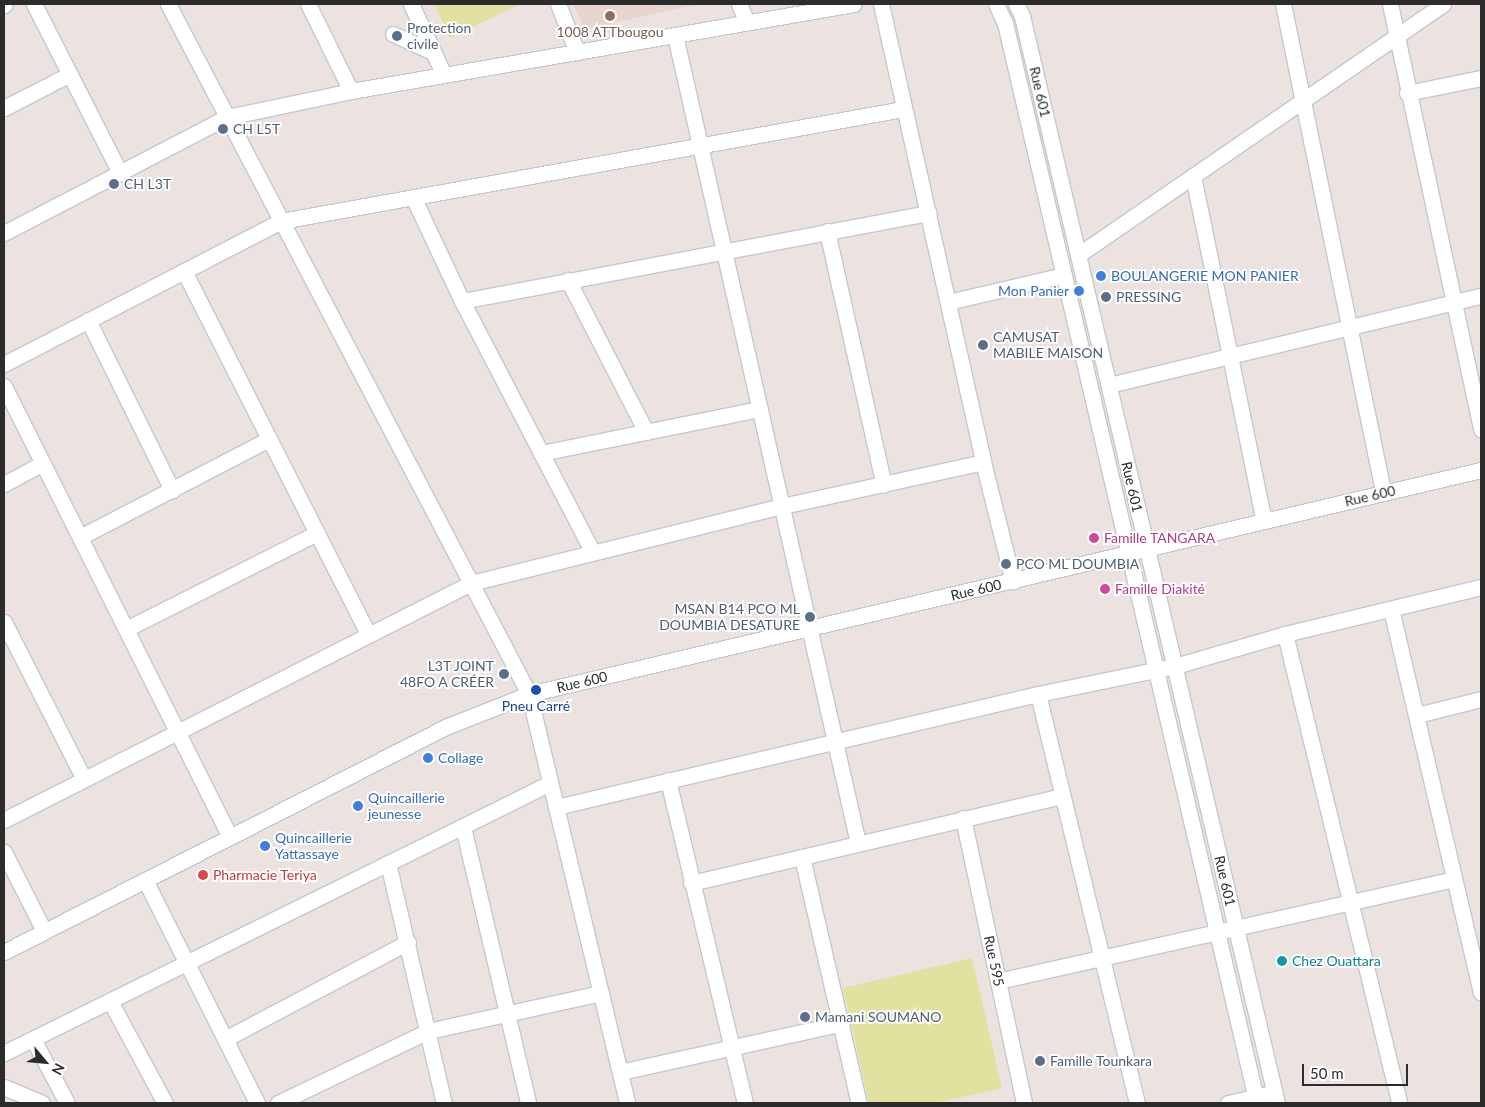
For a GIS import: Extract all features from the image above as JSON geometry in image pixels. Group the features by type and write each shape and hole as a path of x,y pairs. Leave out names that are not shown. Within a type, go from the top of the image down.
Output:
{"street":[{"path":"34,4 120,173"},
{"path":"168,4 529,694 628,1103"},
{"path":"308,4 351,91"},
{"path":"411,4 444,75"},
{"path":"558,4 577,52"},
{"path":"739,4 748,22"},
{"path":"4,233 227,117 351,91 854,4"},
{"path":"881,4 983,462 1013,581"},
{"name":"Rue 601","path":"996,4 1005,23 1256,1100"},
{"path":"1283,4 1383,493"},
{"path":"1390,4 1407,93 1481,429"},
{"path":"1078,254 1444,4"},
{"name":"Rue 601","path":"1019,10 1276,1098"},
{"path":"393,34 433,52"},
{"path":"674,35 858,843"},
{"path":"4,108 70,74"},
{"path":"1407,93 1481,78"},
{"path":"4,364 281,221 903,108"},
{"path":"1193,176 1264,521"},
{"path":"414,197 462,301 592,551"},
{"path":"462,301 724,249 929,213"},
{"path":"827,231 884,485"},
{"path":"184,271 369,635"},
{"path":"948,302 1064,275"},
{"path":"568,280 646,432"},
{"path":"1109,385 1481,296"},
{"path":"88,320 172,490"},
{"path":"4,386 230,837"},
{"path":"541,453 760,409"},
{"path":"80,537 269,440"},
{"path":"4,820 471,583 592,551 782,506 983,462"},
{"path":"4,484 43,463"},
{"name":"Rue 600","path":"4,952 448,726 529,694 810,630 1481,470"},
{"path":"126,629 317,533"},
{"path":"556,807 1038,694 1174,666 1285,634 1481,587"},
{"path":"1391,609 1481,993"},
{"path":"4,622 84,780"},
{"path":"1285,634 1400,1103"},
{"path":"1038,694 1061,796 1137,1103"},
{"path":"1417,715 1481,699"},
{"path":"668,780 691,883 745,1103"},
{"path":"4,1053 550,783"},
{"path":"691,883 1061,796"},
{"name":"Rue 595","path":"964,818 1024,1103"},
{"path":"463,826 528,1103"},
{"path":"4,852 44,931"},
{"path":"802,857 859,1103"},
{"path":"388,863 408,942 444,1103"},
{"path":"998,981 1454,878"},
{"path":"144,880 257,1103"},
{"path":"225,1039 408,942"},
{"path":"278,1103 428,1031 601,993"},
{"path":"110,1000 165,1103"},
{"path":"620,1072 842,1023"},
{"path":"33,1039 67,1103"},
{"path":"4,1087 42,1103"},
{"path":"1228,1103 1276,1098"}],"shaded area":[{"name":"1008 ATTbougou","path":"573,4 699,4 585,29"}],"green space":[{"path":"434,4 520,4 450,38"},
{"path":"972,958 1002,1088 936,1103 869,1103 843,988"}],"place":[{"name":"1008 ATTbougou","path":"610,16"},
{"name":"Protection civile","path":"397,36"},
{"name":"CH L5T","path":"223,129"},
{"name":"CH L3T","path":"114,184"},
{"name":"BOULANGERIE MON PANIER","path":"1101,276"},
{"name":"Mon Panier","path":"1079,291"},
{"name":"PRESSING","path":"1106,297"},
{"name":"CAMUSAT MABILE MAISON","path":"983,345"},
{"name":"Famille TANGARA","path":"1094,538"},
{"name":"PCO ML DOUMBIA","path":"1006,564"},
{"name":"Famille Diakité","path":"1105,589"},
{"name":"MSAN B14 PCO ML DOUMBIA DESATURE","path":"810,617"},
{"name":"L3T JOINT 48FO A CRÉER","path":"504,674"},
{"name":"Pneu Carré","path":"536,690"},
{"name":"Collage","path":"428,758"},
{"name":"Quincaillerie jeunesse","path":"358,806"},
{"name":"Quincaillerie Yattassaye","path":"265,846"},
{"name":"Pharmacie Teriya","path":"203,875"},
{"name":"Chez Ouattara","path":"1282,961"},
{"name":"Mamani SOUMANO","path":"805,1017"},
{"name":"Famille Tounkara","path":"1040,1061"}]}
